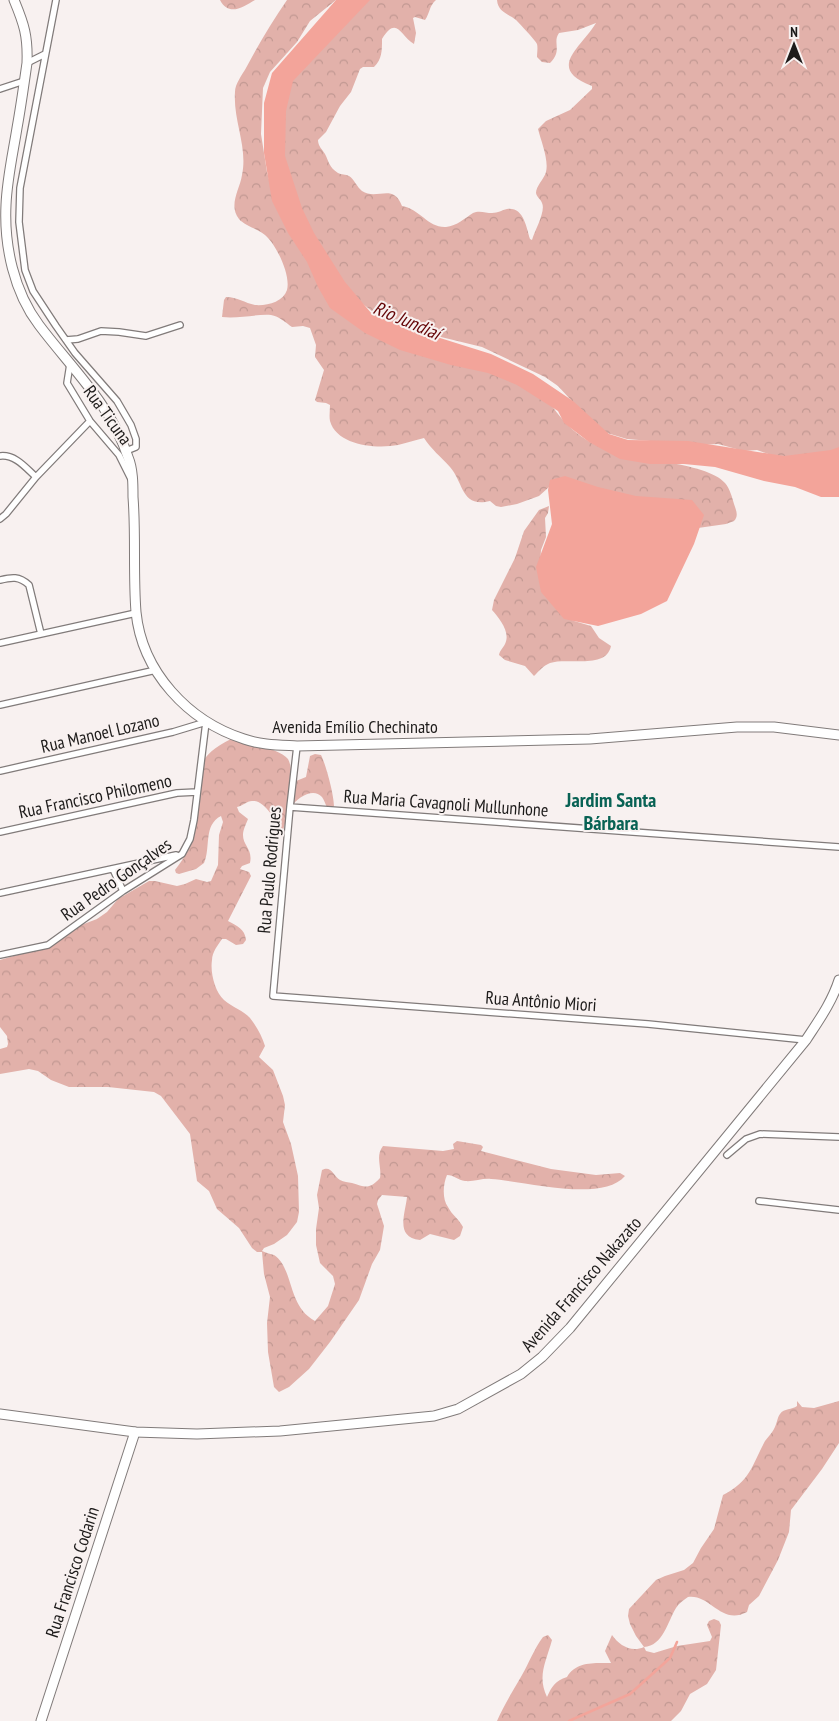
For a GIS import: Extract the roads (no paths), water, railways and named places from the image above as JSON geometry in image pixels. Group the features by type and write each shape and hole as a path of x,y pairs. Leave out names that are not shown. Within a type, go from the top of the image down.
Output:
{"main road":[{"name":"Avenida Emílio Chechinato","path":"14,0 25,25 28,44 27,63 9,174 6,206 7,239 12,269 20,293 37,323 105,407 120,432 130,460 136,613 142,639 156,670 169,689 185,706 206,722 244,739 269,744 297,746 590,739 737,727 774,726 839,735"},
{"name":"Avenida Francisco Nakazato","path":"0,1414 135,1432 197,1434 280,1431 434,1416 458,1409 514,1379 542,1357 570,1328 806,1040 835,993 839,980"},
{"name":"Rua Francisco Codarin","path":"41,1721 135,1432"}],"street":[{"path":"56,0 20,188 19,222 25,270 33,291 66,340 117,401 131,425 136,439 136,447 126,451"},
{"path":"27,63 45,54"},
{"path":"0,89 24,81"},
{"path":"66,340 78,339 101,331 146,336 180,325"},
{"name":"Rua Ticuna","path":"70,364 67,382 90,421 119,455 132,483"},
{"path":"0,519 36,477 90,421"},
{"path":"0,456 4,455 15,458 36,477"},
{"path":"0,580 14,577 28,584 41,634"},
{"path":"0,643 136,613"},
{"path":"0,705 156,670"},
{"name":"Rua Manoel Lozano","path":"0,771 173,732 206,722"},
{"name":"Rua Pedro Gonçalves","path":"0,955 48,945 123,891 182,854 190,839 206,722"},
{"name":"Rua Paulo Rodrigues","path":"273,996 297,746"},
{"name":"Rua Francisco Philomeno","path":"0,832 177,794 197,792"},
{"name":"Rua Maria Cavagnoli Mullunhone","path":"290,807 839,847"},
{"path":"0,893 182,854"},
{"path":"113,869 123,891"},
{"name":"Rua Antônio Miori","path":"273,996 648,1024 806,1040"},
{"path":"728,1155 746,1138 760,1134 839,1137"},
{"path":"759,1201 839,1210"}],"waterway":[{"path":"569,1721 630,1694 670,1658 677,1642"}],"district":[{"name":"Jardim Santa Bárbara","path":"611,812"}],"water label":[{"name":"Rio Jundiaí","path":"407,320"}]}
